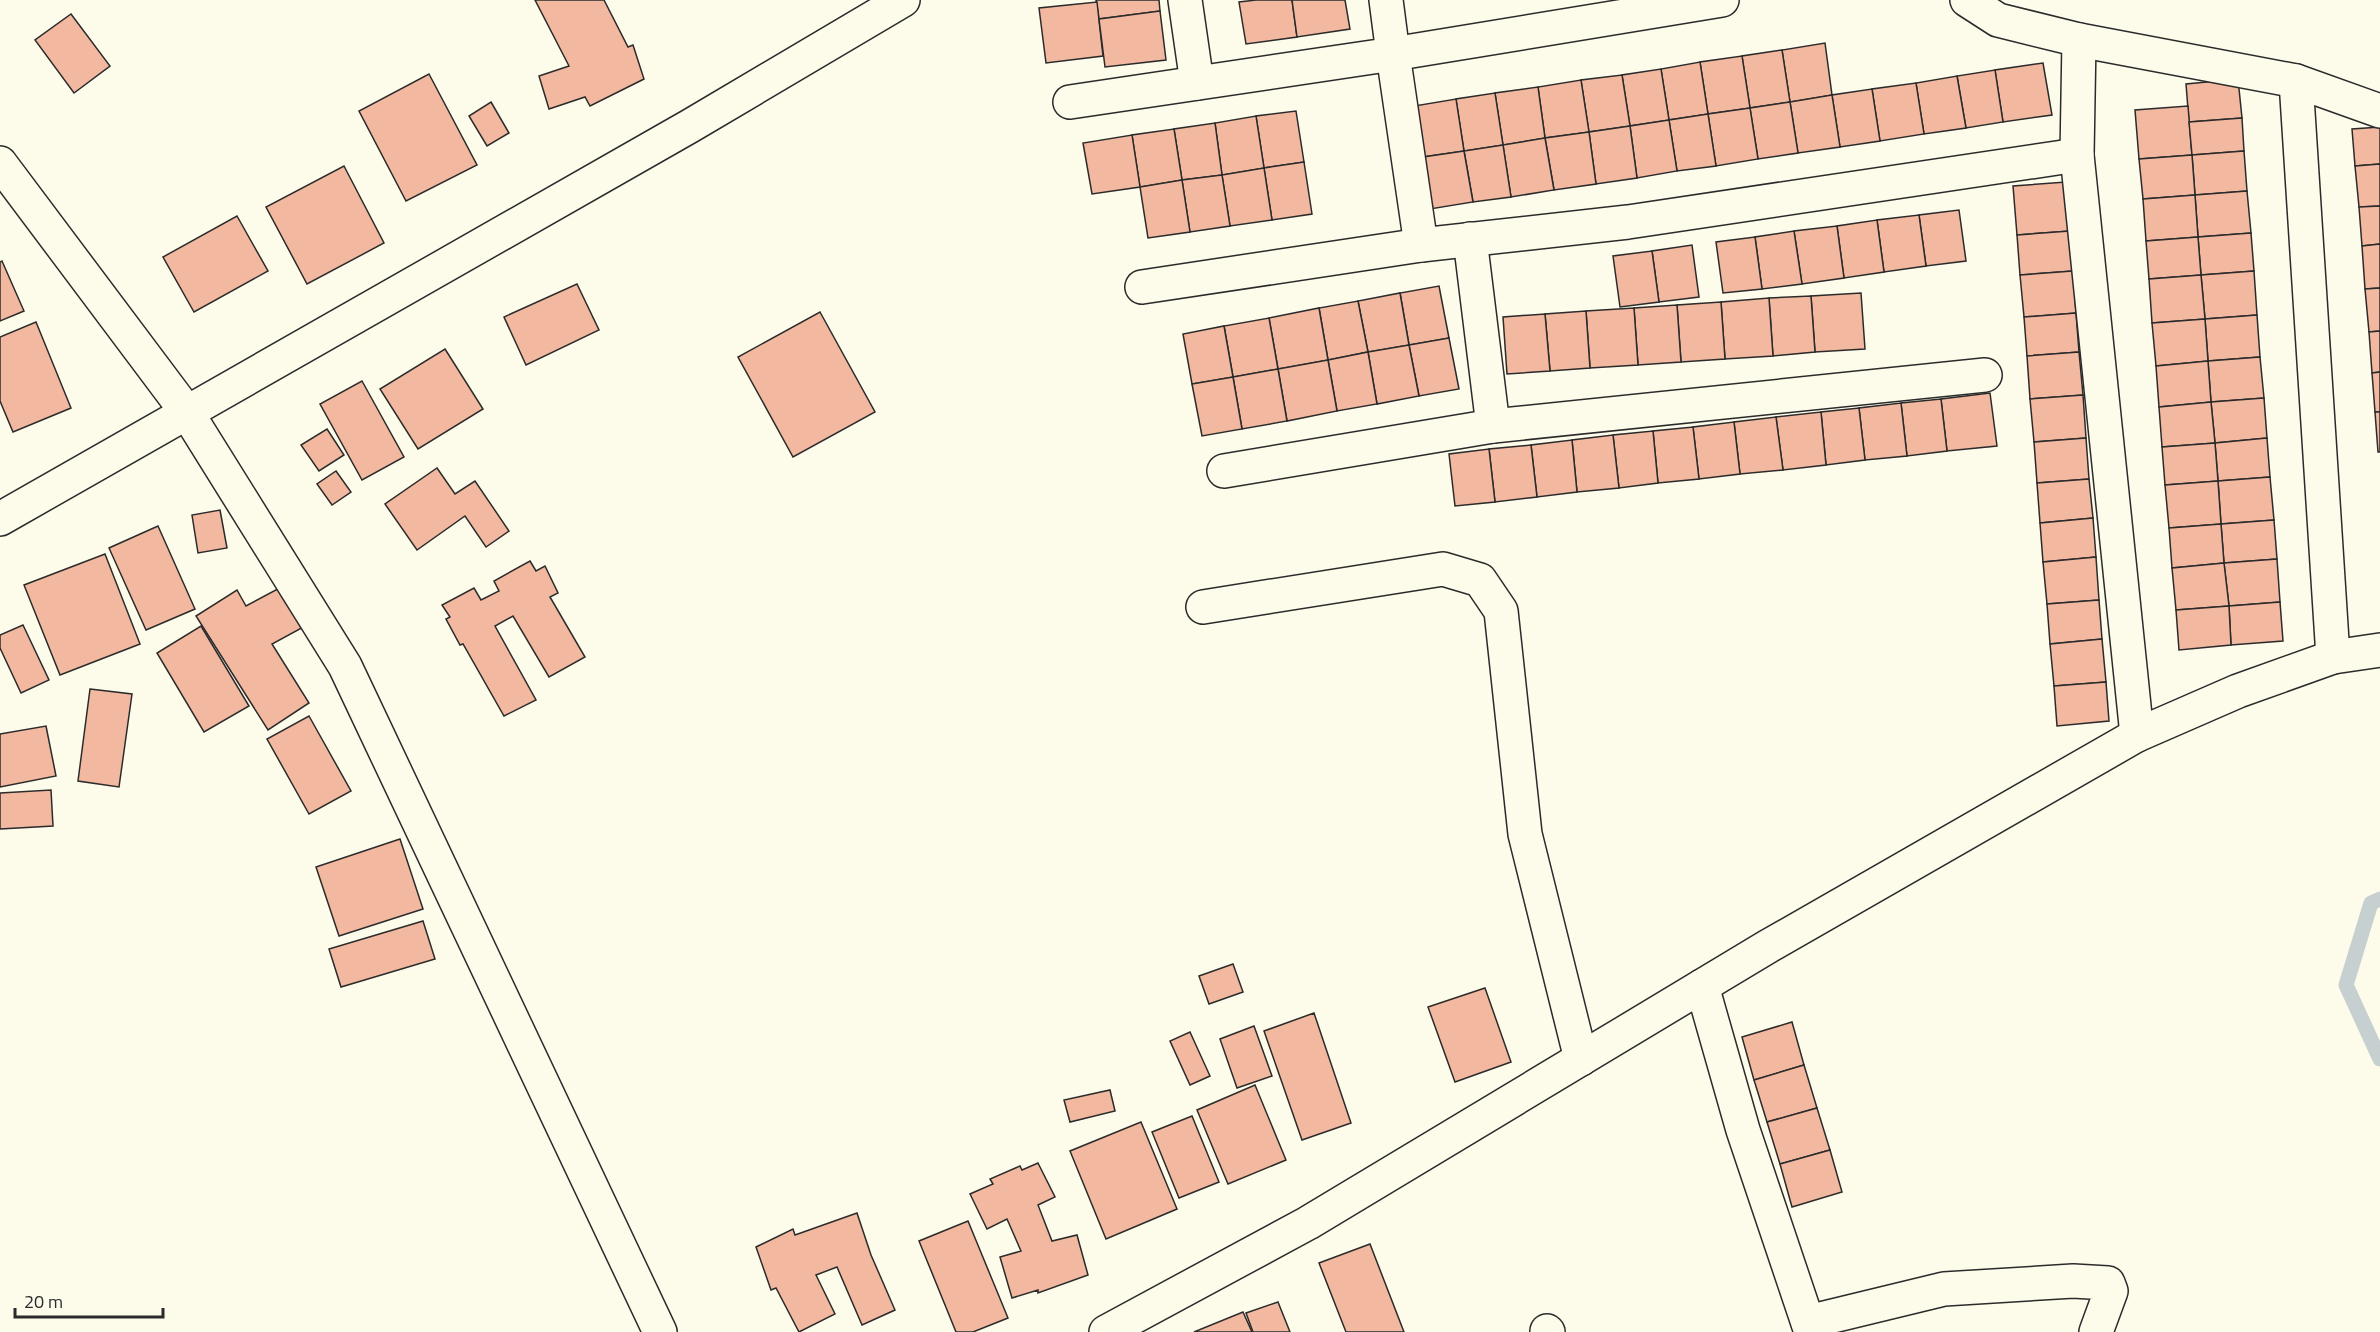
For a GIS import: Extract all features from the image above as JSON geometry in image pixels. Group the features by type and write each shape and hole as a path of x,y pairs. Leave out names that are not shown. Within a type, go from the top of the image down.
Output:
{"street":[{"path":"0,519 690,126 903,0"},
{"path":"1185,0 1197,83"},
{"path":"1386,0 1421,245"},
{"path":"1070,102 1393,54 1722,0"},
{"path":"1967,0 1998,20 2079,40 2296,81 2380,111"},
{"path":"2079,40 2077,155 2137,735"},
{"path":"2296,81 2333,657"},
{"path":"1142,287 1421,245 1628,222 2077,155"},
{"path":"0,163 186,411 345,666 660,1332"},
{"path":"1470,239 1493,426"},
{"path":"1224,471 1493,426 1985,375"},
{"path":"1203,608 1443,569 1480,580 1501,611 1525,834 1581,1059"},
{"path":"1108,1332 1308,1223 1767,947 2137,735 2238,691 2333,657 2380,650"},
{"path":"1702,986 1743,1130 1809,1327 1944,1289 2073,1281 2108,1283 2110,1286 2111,1291 2096,1332"}],"building":[{"path":"535,0 604,0 628,47 633,45 644,79 590,106 585,97 549,109 539,76 569,66"},
{"path":"1096,0 1159,0 1160,11 1099,19"},
{"path":"1292,0 1297,37 1246,44 1239,2"},
{"path":"1292,0 1345,0 1350,29 1297,37"},
{"path":"1097,2 1103,56 1046,63 1039,8"},
{"path":"1160,11 1166,60 1105,67 1099,19"},
{"path":"71,14 110,66 74,93 35,40"},
{"path":"1825,43 1832,95 1790,102 1782,50"},
{"path":"1782,50 1790,102 1750,108 1742,56"},
{"path":"1742,56 1750,108 1708,114 1700,62"},
{"path":"1700,62 1708,114 1669,120 1661,69"},
{"path":"2043,63 2052,115 2003,122 1995,70"},
{"path":"1661,69 1669,120 1630,126 1622,75"},
{"path":"1995,70 2003,122 1966,128 1957,76"},
{"path":"429,74 477,165 406,201 359,111"},
{"path":"1622,75 1630,126 1589,132 1581,80"},
{"path":"1957,76 1966,128 1924,134 1916,83"},
{"path":"2238,79 2242,118 2189,122 2186,84"},
{"path":"1581,80 1589,132 1545,138 1538,87"},
{"path":"1916,83 1924,134 1880,141 1872,89"},
{"path":"1538,87 1545,138 1503,145 1495,93"},
{"path":"1872,89 1880,141 1840,147 1832,95"},
{"path":"1495,93 1503,145 1464,151 1456,99"},
{"path":"1832,95 1840,147 1798,153 1790,102"},
{"path":"1456,99 1464,151 1423,157 1414,106"},
{"path":"491,102 509,133 487,146 469,116"},
{"path":"1790,102 1798,153 1758,159 1750,108"},
{"path":"2188,106 2192,155 2139,159 2135,110"},
{"path":"1750,108 1758,159 1716,166 1708,114"},
{"path":"1296,111 1304,162 1264,168 1256,116"},
{"path":"1708,114 1716,166 1677,171 1669,120"},
{"path":"1256,116 1264,168 1222,175 1215,123"},
{"path":"2242,118 2244,151 2192,155 2189,122"},
{"path":"1669,120 1677,171 1637,178 1630,126"},
{"path":"1215,123 1222,175 1182,180 1174,129"},
{"path":"1630,126 1637,178 1596,184 1589,132"},
{"path":"2380,127 2380,164 2355,166 2352,129"},
{"path":"1174,129 1182,180 1140,187 1132,135"},
{"path":"1589,132 1596,184 1554,190 1545,138"},
{"path":"1132,135 1140,187 1092,194 1083,143"},
{"path":"1545,138 1554,190 1511,197 1503,145"},
{"path":"1503,145 1511,197 1473,202 1464,151"},
{"path":"1464,151 1473,202 1430,209 1423,157"},
{"path":"2244,151 2247,191 2195,195 2192,155"},
{"path":"2192,155 2195,195 2143,199 2139,159"},
{"path":"1304,162 1312,214 1272,220 1264,168"},
{"path":"2380,164 2380,206 2359,207 2355,166"},
{"path":"344,166 384,243 307,284 266,207"},
{"path":"1264,168 1272,220 1230,226 1222,175"},
{"path":"1222,175 1230,226 1190,232 1182,180"},
{"path":"1182,180 1190,232 1148,238 1140,187"},
{"path":"2066,182 2070,231 2017,235 2013,186"},
{"path":"2247,191 2251,233 2198,237 2195,195"},
{"path":"2195,195 2198,237 2146,241 2143,199"},
{"path":"2380,206 2380,244 2362,246 2359,207"},
{"path":"1959,210 1966,261 1926,266 1919,215"},
{"path":"1919,215 1926,266 1884,272 1877,220"},
{"path":"237,216 268,271 194,312 163,257"},
{"path":"1877,220 1884,272 1844,278 1837,226"},
{"path":"1837,226 1844,278 1802,284 1794,231"},
{"path":"1794,231 1802,284 1762,289 1755,237"},
{"path":"2070,231 2073,271 2020,275 2017,235"},
{"path":"2251,233 2254,271 2201,275 2198,237"},
{"path":"1755,237 1762,289 1723,293 1716,242"},
{"path":"2198,237 2201,275 2149,279 2146,241"},
{"path":"2380,244 2380,288 2365,289 2362,246"},
{"path":"1692,245 1699,297 1659,302 1652,251"},
{"path":"1652,251 1659,302 1620,307 1613,256"},
{"path":"2,261 24,311 0,321 0,262"},
{"path":"2073,271 2076,313 2024,317 2020,275"},
{"path":"2254,271 2257,315 2205,319 2201,275"},
{"path":"2201,275 2205,319 2152,323 2149,279"},
{"path":"577,284 599,330 526,365 504,317"},
{"path":"1439,286 1449,338 1409,345 1400,293"},
{"path":"2380,288 2380,331 2369,332 2365,289"},
{"path":"1400,293 1409,345 1368,352 1358,301"},
{"path":"1861,293 1865,349 1815,352 1811,296"},
{"path":"1811,296 1815,352 1773,356 1769,298"},
{"path":"1769,298 1773,356 1725,359 1721,302"},
{"path":"1358,301 1368,352 1328,360 1319,308"},
{"path":"1721,302 1725,359 1681,362 1677,305"},
{"path":"1677,305 1681,362 1638,365 1634,308"},
{"path":"1319,308 1328,360 1278,369 1269,318"},
{"path":"1634,308 1638,365 1590,368 1586,311"},
{"path":"1586,311 1590,368 1550,371 1545,314"},
{"path":"820,312 875,412 793,457 738,357"},
{"path":"2076,313 2079,352 2027,356 2024,317"},
{"path":"1545,314 1550,371 1507,374 1503,317"},
{"path":"2257,315 2260,357 2208,361 2205,319"},
{"path":"1269,318 1278,369 1233,377 1224,326"},
{"path":"2205,319 2208,361 2156,366 2152,323"},
{"path":"36,322 71,408 13,432 0,401 0,337"},
{"path":"1224,326 1233,377 1192,384 1183,334"},
{"path":"2380,331 2380,372 2372,373 2369,332"},
{"path":"1449,338 1459,389 1419,396 1409,345"},
{"path":"1409,345 1419,396 1377,404 1368,352"},
{"path":"445,349 483,409 418,449 380,389"},
{"path":"1368,352 1377,404 1337,411 1328,360"},
{"path":"2079,352 2083,395 2030,399 2027,356"},
{"path":"2260,357 2264,398 2211,402 2208,361"},
{"path":"1328,360 1337,411 1287,421 1278,369"},
{"path":"2208,361 2211,402 2159,407 2156,366"},
{"path":"1278,369 1287,421 1242,429 1233,377"},
{"path":"2380,372 2380,412 2375,412 2372,373"},
{"path":"1233,377 1242,429 1202,436 1192,384"},
{"path":"362,381 404,457 362,480 320,404"},
{"path":"1990,393 1997,446 1947,451 1941,399"},
{"path":"2083,395 2086,438 2034,442 2030,399"},
{"path":"2264,398 2267,438 2215,443 2211,402"},
{"path":"1941,399 1947,451 1907,456 1901,403"},
{"path":"2211,402 2215,443 2162,447 2159,407"},
{"path":"1901,403 1907,456 1865,460 1859,408"},
{"path":"1859,408 1865,460 1826,465 1821,412"},
{"path":"1821,412 1826,465 1783,470 1776,417"},
{"path":"2375,412 2380,412 2380,452 2378,452"},
{"path":"1776,417 1783,470 1740,474 1734,422"},
{"path":"1734,422 1740,474 1699,479 1693,427"},
{"path":"1693,427 1699,479 1658,483 1653,431"},
{"path":"327,429 344,455 319,471 301,445"},
{"path":"1653,431 1658,483 1619,488 1613,435"},
{"path":"1613,435 1619,488 1577,492 1572,440"},
{"path":"2086,438 2089,479 2037,483 2034,442"},
{"path":"2267,438 2270,477 2218,481 2215,443"},
{"path":"1572,440 1577,492 1537,497 1531,445"},
{"path":"2215,443 2218,481 2165,485 2162,447"},
{"path":"1531,445 1537,497 1495,502 1489,449"},
{"path":"1489,449 1495,502 1455,506 1449,454"},
{"path":"437,468 455,494 475,481 509,531 486,547 465,516 417,550 385,504"},
{"path":"336,471 351,492 332,505 317,484"},
{"path":"2270,477 2274,520 2221,524 2218,481"},
{"path":"2089,479 2093,518 2040,523 2037,483"},
{"path":"2218,481 2221,524 2169,528 2165,485"},
{"path":"220,510 227,548 198,553 192,515"},
{"path":"2093,518 2096,557 2043,562 2040,523"},
{"path":"2274,520 2277,559 2224,563 2221,524"},
{"path":"2221,524 2224,563 2172,568 2169,528"},
{"path":"158,526 195,609 146,630 109,548"},
{"path":"105,554 140,644 60,675 24,585"},
{"path":"2096,557 2099,600 2047,604 2043,562"},
{"path":"2277,559 2280,602 2229,606 2224,563"},
{"path":"530,561 536,571 545,566 558,593 550,597 585,657 549,677 513,616 495,626 536,700 504,716 463,644 460,645 446,619 450,617 442,605 474,588 481,600 499,591 494,581"},
{"path":"2224,563 2229,606 2176,610 2172,568"},
{"path":"287,584 309,624 272,644 309,703 268,730 196,616 237,590 246,606"},
{"path":"2099,600 2102,639 2050,644 2047,604"},
{"path":"2280,602 2283,641 2231,645 2229,606"},
{"path":"2229,606 2231,645 2179,650 2176,610"},
{"path":"23,625 49,680 21,693 0,648 0,635"},
{"path":"201,626 249,706 204,732 157,653"},
{"path":"2102,639 2106,682 2054,686 2050,644"},
{"path":"2106,682 2109,721 2057,726 2054,686"},
{"path":"90,689 132,694 119,787 78,781"},
{"path":"309,716 351,791 309,814 267,739"},
{"path":"46,726 56,776 0,787 0,734"},
{"path":"51,790 53,826 0,829 0,793"},
{"path":"400,839 423,909 339,936 316,867"},
{"path":"423,921 435,959 341,987 329,949"},
{"path":"1233,964 1243,992 1209,1004 1199,976"},
{"path":"1485,988 1511,1062 1455,1082 1428,1007"},
{"path":"1314,1013 1351,1123 1302,1140 1264,1031"},
{"path":"1792,1022 1804,1065 1754,1080 1742,1037"},
{"path":"1254,1026 1272,1076 1237,1088 1220,1039"},
{"path":"1190,1032 1210,1076 1190,1085 1170,1041"},
{"path":"1804,1065 1817,1108 1767,1122 1754,1080"},
{"path":"1255,1085 1286,1160 1228,1184 1197,1110"},
{"path":"1110,1090 1115,1111 1070,1122 1064,1100"},
{"path":"1817,1108 1830,1150 1780,1164 1767,1122"},
{"path":"1192,1116 1219,1182 1179,1198 1152,1132"},
{"path":"1141,1122 1177,1209 1106,1239 1070,1151"},
{"path":"1830,1150 1842,1192 1792,1207 1780,1164"},
{"path":"1038,1163 1055,1197 1038,1205 1052,1241 1077,1235 1088,1275 1038,1293 1038,1290 1012,1298 1000,1257 1021,1251 1007,1219 987,1229 970,1194 993,1184 990,1179 1020,1166 1022,1170"},
{"path":"857,1213 871,1255 895,1310 862,1325 837,1267 816,1275 835,1314 799,1332 776,1288 771,1290 756,1247 793,1229 795,1235"},
{"path":"968,1221 1008,1318 973,1332 956,1332 919,1241"},
{"path":"1370,1244 1404,1332 1346,1332 1319,1263"},
{"path":"1278,1302 1290,1332 1253,1332 1246,1313"},
{"path":"1243,1312 1252,1332 1194,1332"}],"waterway":[{"path":"2380,899 2371,903 2346,985 2380,1059"}]}
